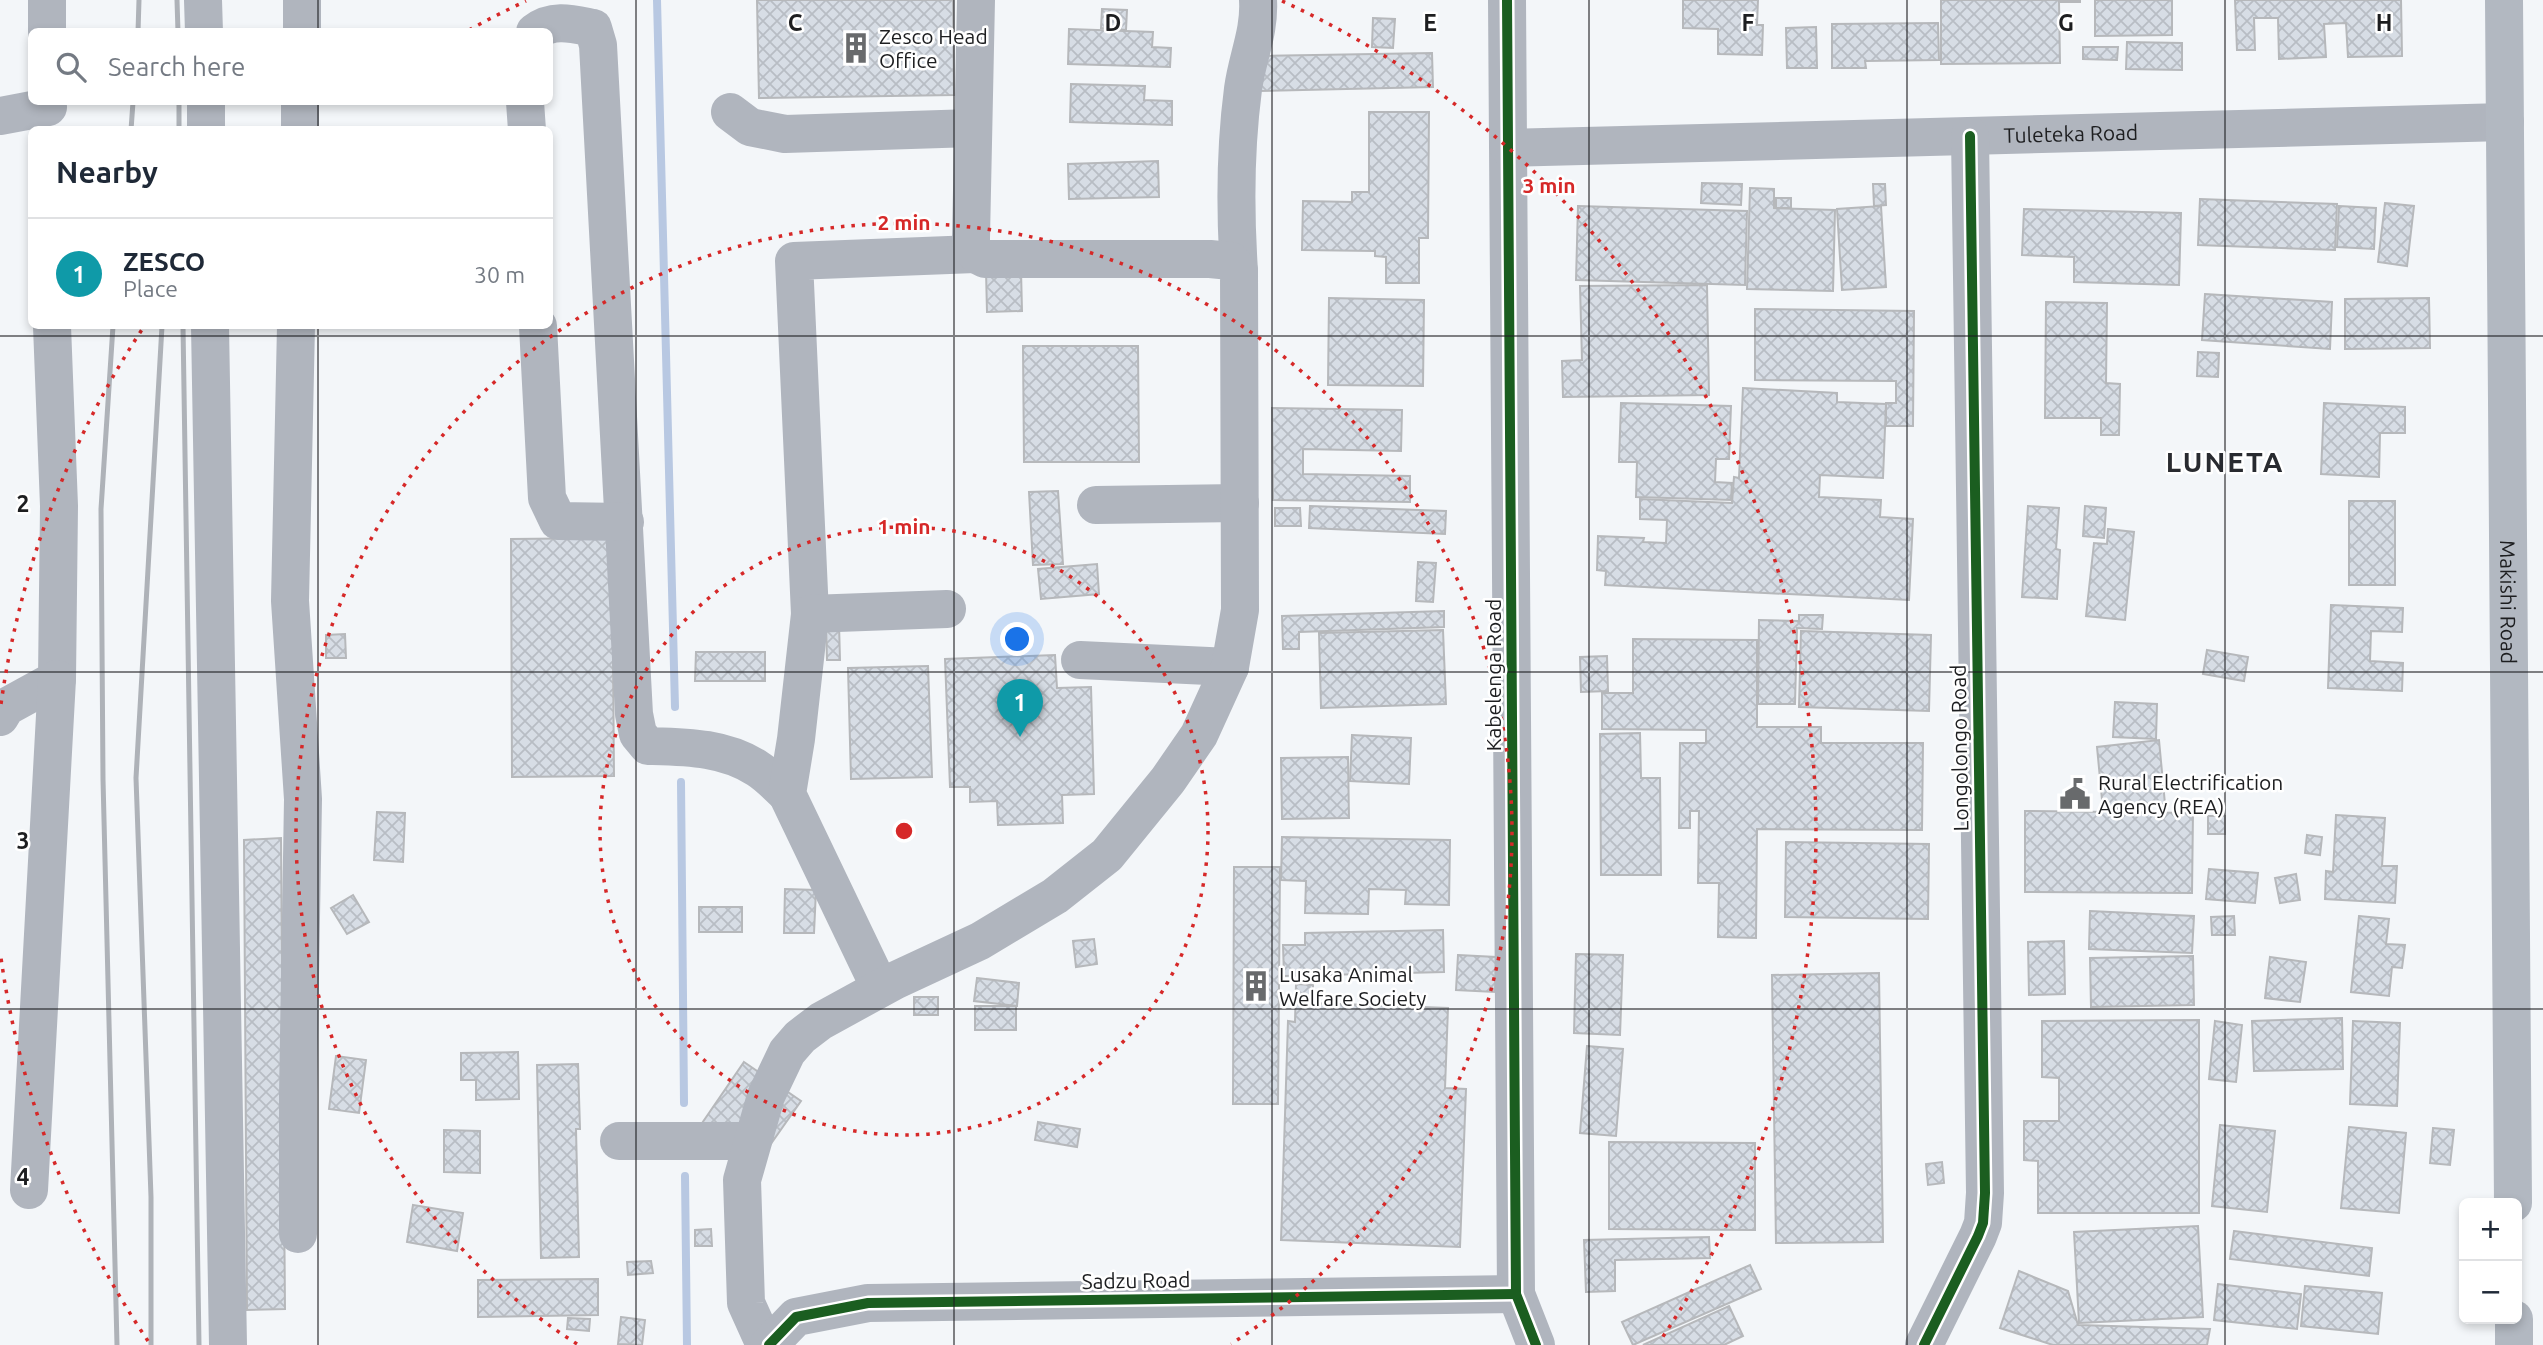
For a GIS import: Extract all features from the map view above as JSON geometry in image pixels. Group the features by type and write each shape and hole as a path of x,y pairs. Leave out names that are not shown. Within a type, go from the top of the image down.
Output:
{"main road":[{"name":"Makishi Road","path":"2504,0 2513,1198"},
{"path":"2514,1324 2514,1345"}],"street":[{"path":"47,0 47,28"},
{"path":"204,0 204,28"},
{"path":"302,0 302,28"},
{"path":"975,254 971,247 976,0"},
{"path":"796,1317 767,1345 746,1303 742,1180 751,1141 776,1073 800,1037 821,1021 880,988 980,941 1055,896 1107,855 1168,780 1199,735 1230,667 1240,610 1239,271 1235,210 1243,88 1259,20 1258,0"},
{"name":"Kabelenga Road","path":"1507,0 1516,1294 1536,1345"},
{"path":"540,28 545,24 567,23 593,28 598,45 634,714 638,734 648,746 700,747 732,757 758,769 787,794 880,988"},
{"path":"206,105 206,126"},
{"path":"300,105 300,126"},
{"path":"525,105 527,126"},
{"path":"730,112 750,127 785,134 973,128"},
{"path":"0,116 48,113"},
{"name":"Tuleteka Road","path":"1509,148 2505,122"},
{"name":"Longolongo Road","path":"1924,1345 1978,1236 1983,1223 1985,1193 1970,136"},
{"path":"787,794 810,614 794,261 975,254 985,258 1210,259 1231,261 1239,271"},
{"path":"29,1190 57,679 58,506 52,329"},
{"path":"210,329 228,1345"},
{"path":"296,329 290,601 303,799 298,1040 298,1234"},
{"path":"537,329 547,498 552,510 558,521 625,522"},
{"path":"1096,505 1240,503"},
{"path":"810,614 947,609"},
{"path":"1080,660 1230,667"},
{"path":"0,717 6,707 57,679"},
{"path":"619,1141 751,1141"},
{"name":"Sadzu Road","path":"796,1317 868,1303 1516,1294"},
{"path":"746,1303 796,1317"}],"building":[{"name":"Zesco Head Office","path":"757,0 953,0 954,95 759,98"},
{"path":"1683,0 1758,0 1757,25 1763,25 1762,55 1718,54 1718,29 1683,28"},
{"path":"1941,0 2080,2 2059,2 2060,63 1941,64"},
{"path":"2095,0 2172,0 2172,35 2095,36"},
{"path":"2235,0 2401,0 2402,56 2348,57 2346,23 2324,24 2326,57 2279,59 2278,18 2254,18 2255,50 2237,50"},
{"path":"1102,9 1127,10 1126,30 1101,28"},
{"path":"1373,18 1395,19 1393,48 1372,47"},
{"path":"1938,23 1939,60 1865,61 1866,68 1832,68 1832,24"},
{"path":"1816,27 1817,68 1787,68 1786,28"},
{"path":"1069,29 1153,32 1152,47 1171,48 1170,67 1068,64"},
{"path":"2127,42 2182,43 2182,70 2126,69"},
{"path":"2083,47 2118,47 2117,60 2083,59"},
{"path":"1432,53 1433,87 1260,91 1259,56"},
{"path":"1071,84 1145,86 1144,100 1172,101 1172,125 1070,122"},
{"path":"1369,112 1429,112 1428,238 1419,238 1419,283 1386,283 1386,257 1375,256 1375,251 1302,250 1303,201 1352,202 1352,192 1369,192"},
{"path":"1158,161 1159,197 1069,199 1068,164"},
{"path":"1702,183 1742,184 1741,205 1701,203"},
{"path":"1873,184 1885,184 1886,205 1874,206"},
{"path":"1750,188 1774,189 1774,208 1835,210 1833,291 1747,289"},
{"path":"1776,198 1791,198 1791,208 1776,208"},
{"path":"2200,199 2337,204 2335,250 2198,245"},
{"path":"2385,203 2414,206 2407,266 2378,262"},
{"path":"1578,206 1747,211 1745,285 1576,280"},
{"path":"1881,206 1886,287 1842,290 1837,209"},
{"path":"2339,206 2376,208 2374,249 2337,247"},
{"path":"2024,209 2181,213 2179,285 2074,282 2074,257 2022,255"},
{"path":"1021,270 1022,311 987,312 986,271"},
{"path":"1707,285 1709,395 1563,397 1562,361 1582,360 1580,286"},
{"path":"2205,294 2332,302 2330,349 2202,340"},
{"path":"1329,298 1424,300 1423,386 1328,385"},
{"path":"2429,298 2430,348 2345,349 2345,299"},
{"path":"2046,302 2107,303 2106,383 2120,384 2119,435 2101,435 2101,418 2045,418"},
{"path":"1755,309 1914,311 1913,426 1886,426 1886,403 1896,403 1896,381 1755,380"},
{"path":"1023,346 1138,346 1139,462 1024,462"},
{"path":"2198,352 2219,353 2218,377 2197,376"},
{"path":"1743,388 1837,393 1837,402 1886,404 1883,478 1820,475 1819,497 1881,500 1880,517 1913,519 1909,600 1605,585 1606,571 1597,570 1598,536 1644,538 1643,542 1666,543 1667,520 1640,519 1640,499 1732,503 1734,477 1739,478"},
{"path":"1621,403 1731,406 1729,459 1716,459 1715,482 1732,483 1731,500 1636,497 1637,462 1619,462"},
{"path":"2324,403 2405,407 2405,433 2380,433 2379,477 2321,474"},
{"path":"1272,408 1402,410 1401,451 1303,449 1303,474 1410,476 1410,502 1273,500"},
{"path":"1058,491 1063,564 1033,565 1029,492"},
{"path":"2349,501 2395,501 2395,585 2349,585"},
{"path":"1310,506 1446,511 1445,534 1309,528"},
{"path":"2028,506 2059,508 2057,599 2022,597"},
{"path":"2085,506 2106,508 2104,538 2083,536"},
{"path":"1275,508 1300,508 1301,526 1275,526"},
{"path":"2108,529 2134,532 2125,620 2086,616 2094,543 2107,544"},
{"path":"612,538 614,776 512,777 511,539"},
{"path":"1418,562 1436,563 1433,602 1416,601"},
{"path":"1097,564 1099,594 1041,599 1038,569"},
{"path":"2331,605 2403,608 2402,632 2371,631 2370,661 2403,663 2402,691 2328,688"},
{"path":"1444,611 1444,627 1299,632 1299,649 1283,649 1282,616"},
{"path":"1799,615 1823,615 1822,629 1797,628 1795,704 1758,704 1759,620 1799,621"},
{"path":"826,624 839,624 840,660 827,660"},
{"path":"1443,630 1446,704 1321,708 1319,633"},
{"path":"1801,631 1931,635 1929,711 1799,707"},
{"path":"345,634 346,658 326,658 326,635"},
{"path":"1633,639 1757,640 1757,727 1821,727 1821,743 1923,743 1922,830 1757,829 1756,938 1718,937 1719,883 1698,883 1699,811 1690,811 1690,828 1679,828 1680,743 1706,743 1706,730 1602,729 1602,693 1633,693"},
{"path":"2207,650 2248,657 2244,681 2203,674"},
{"path":"696,652 765,652 765,681 695,681"},
{"path":"1055,655 1057,688 1091,687 1094,794 1062,795 1063,823 998,825 997,801 970,802 970,787 950,787 945,659"},
{"path":"1607,656 1608,691 1581,692 1580,657"},
{"path":"928,666 932,777 851,779 848,668"},
{"path":"2115,702 2157,704 2156,739 2113,737"},
{"path":"1640,733 1641,778 1660,778 1661,875 1601,875 1600,734"},
{"path":"1352,735 1411,738 1409,784 1350,781"},
{"path":"2159,740 2165,804 2103,810 2097,747"},
{"path":"1348,757 1349,818 1282,819 1281,758"},
{"path":"2025,811 2193,813 2192,893 2025,892"},
{"path":"377,812 405,813 403,862 374,860"},
{"path":"2336,815 2385,818 2382,866 2397,866 2395,903 2325,899 2326,871 2333,872"},
{"path":"2208,816 2225,816 2225,834 2208,834"},
{"path":"2307,835 2322,837 2320,855 2305,853"},
{"path":"1282,837 1450,840 1449,905 1405,904 1406,890 1369,889 1368,914 1305,913 1306,881 1281,880"},
{"path":"281,838 285,1309 247,1310 244,840"},
{"path":"1786,842 1929,844 1928,919 1785,917"},
{"name":"Lusaka Animal Welfare Society","path":"1234,867 1280,867 1278,1104 1233,1104"},
{"path":"2209,869 2258,873 2255,903 2206,899"},
{"path":"2296,874 2300,900 2280,903 2275,878"},
{"path":"785,889 816,890 814,933 784,933"},
{"path":"353,895 369,922 347,934 331,908"},
{"path":"699,907 742,907 742,932 699,932"},
{"path":"2090,911 2194,916 2192,953 2089,949"},
{"path":"2234,916 2235,935 2212,935 2211,917"},
{"path":"2359,916 2389,919 2386,944 2405,945 2402,968 2392,967 2389,996 2351,992"},
{"path":"1443,930 1444,972 1284,976 1283,945 1305,945 1305,933"},
{"path":"1094,939 1097,964 1076,967 1073,941"},
{"path":"2064,941 2065,994 2029,995 2028,942"},
{"path":"1576,954 1623,955 1620,1035 1574,1033"},
{"path":"1458,955 1496,957 1495,992 1456,990"},
{"path":"2193,956 2194,1005 2091,1007 2090,958"},
{"path":"2270,957 2306,962 2300,1002 2265,998"},
{"path":"1879,973 1883,1242 1776,1243 1772,975"},
{"path":"977,978 1019,983 1017,1006 974,1001"},
{"path":"1296,984 1313,985 1313,1003 1448,1008 1445,1088 1466,1089 1460,1247 1281,1240 1288,1021 1295,1022"},
{"path":"914,997 938,997 938,1015 914,1015"},
{"path":"975,1006 1016,1006 1016,1030 975,1030"},
{"path":"2342,1018 2343,1069 2254,1071 2252,1021"},
{"path":"2199,1020 2199,1213 2038,1213 2038,1161 2024,1160 2024,1121 2059,1121 2059,1078 2042,1077 2042,1021"},
{"path":"2215,1021 2242,1025 2236,1082 2209,1079"},
{"path":"2353,1021 2400,1023 2397,1106 2350,1104"},
{"path":"1587,1046 1623,1049 1616,1136 1580,1133"},
{"path":"518,1052 519,1099 476,1100 476,1080 461,1080 461,1053"},
{"path":"336,1056 366,1060 359,1113 329,1109"},
{"path":"744,1062 801,1101 754,1168 698,1129"},
{"path":"578,1064 580,1129 576,1129 579,1257 541,1258 537,1065"},
{"path":"1038,1122 1080,1129 1077,1147 1035,1140"},
{"path":"2220,1125 2275,1131 2267,1212 2212,1206"},
{"path":"2349,1127 2406,1133 2399,1213 2341,1208"},
{"path":"2433,1128 2454,1130 2450,1165 2430,1163"},
{"path":"444,1130 480,1131 480,1173 444,1172"},
{"path":"1609,1142 1755,1143 1755,1230 1609,1229"},
{"path":"1942,1162 1944,1183 1928,1185 1926,1164"},
{"path":"413,1205 463,1213 457,1251 407,1242"},
{"path":"2198,1226 2203,1317 2079,1323 2074,1232"},
{"path":"711,1229 712,1246 695,1246 695,1230"},
{"path":"2234,1231 2372,1248 2369,1276 2230,1259"},
{"path":"1709,1237 1710,1258 1615,1260 1615,1291 1586,1292 1584,1240"},
{"path":"651,1261 653,1273 628,1275 627,1262"},
{"path":"1750,1265 1761,1289 1633,1345 1622,1322"},
{"path":"2019,1271 2068,1291 2078,1325 2210,1329 2207,1345 2053,1345 2000,1328"},
{"path":"598,1279 598,1315 478,1317 478,1280"},
{"path":"2218,1284 2301,1294 2297,1329 2214,1320"},
{"path":"2305,1286 2382,1293 2378,1334 2301,1326"},
{"path":"1729,1306 1743,1336 1724,1345 1643,1345"},
{"path":"621,1317 645,1320 642,1345 618,1344"},
{"path":"568,1318 590,1319 589,1331 567,1329"}],"waterway":[{"path":"657,0 675,707"},
{"path":"681,782 684,1103"},
{"path":"685,1176 687,1345"}],"railway":[{"path":"138,28 139,0"},
{"path":"177,0 178,28"},
{"path":"131,126 133,105"},
{"path":"179,105 179,126"},
{"path":"113,329 101,509 103,779 117,1345"},
{"path":"151,1345 151,1197 136,778 162,329"},
{"path":"183,329 199,1345"}],"cycle path":[{"path":"1507,0 1516,1294 1536,1345"},
{"path":"1924,1345 1978,1236 1983,1223 1985,1193 1970,136"},
{"path":"769,1345 796,1317 868,1303 1516,1294"}],"place":[{"name":"Zesco Head Office","path":"856,48"},
{"name":"ZESCO","path":"1020,737"},
{"name":"Rural Electrification Agency (REA)","path":"2075,794"},
{"name":"Lusaka Animal Welfare Society","path":"1256,986"}],"district":[{"name":"LUNETA","path":"2225,461"}]}
